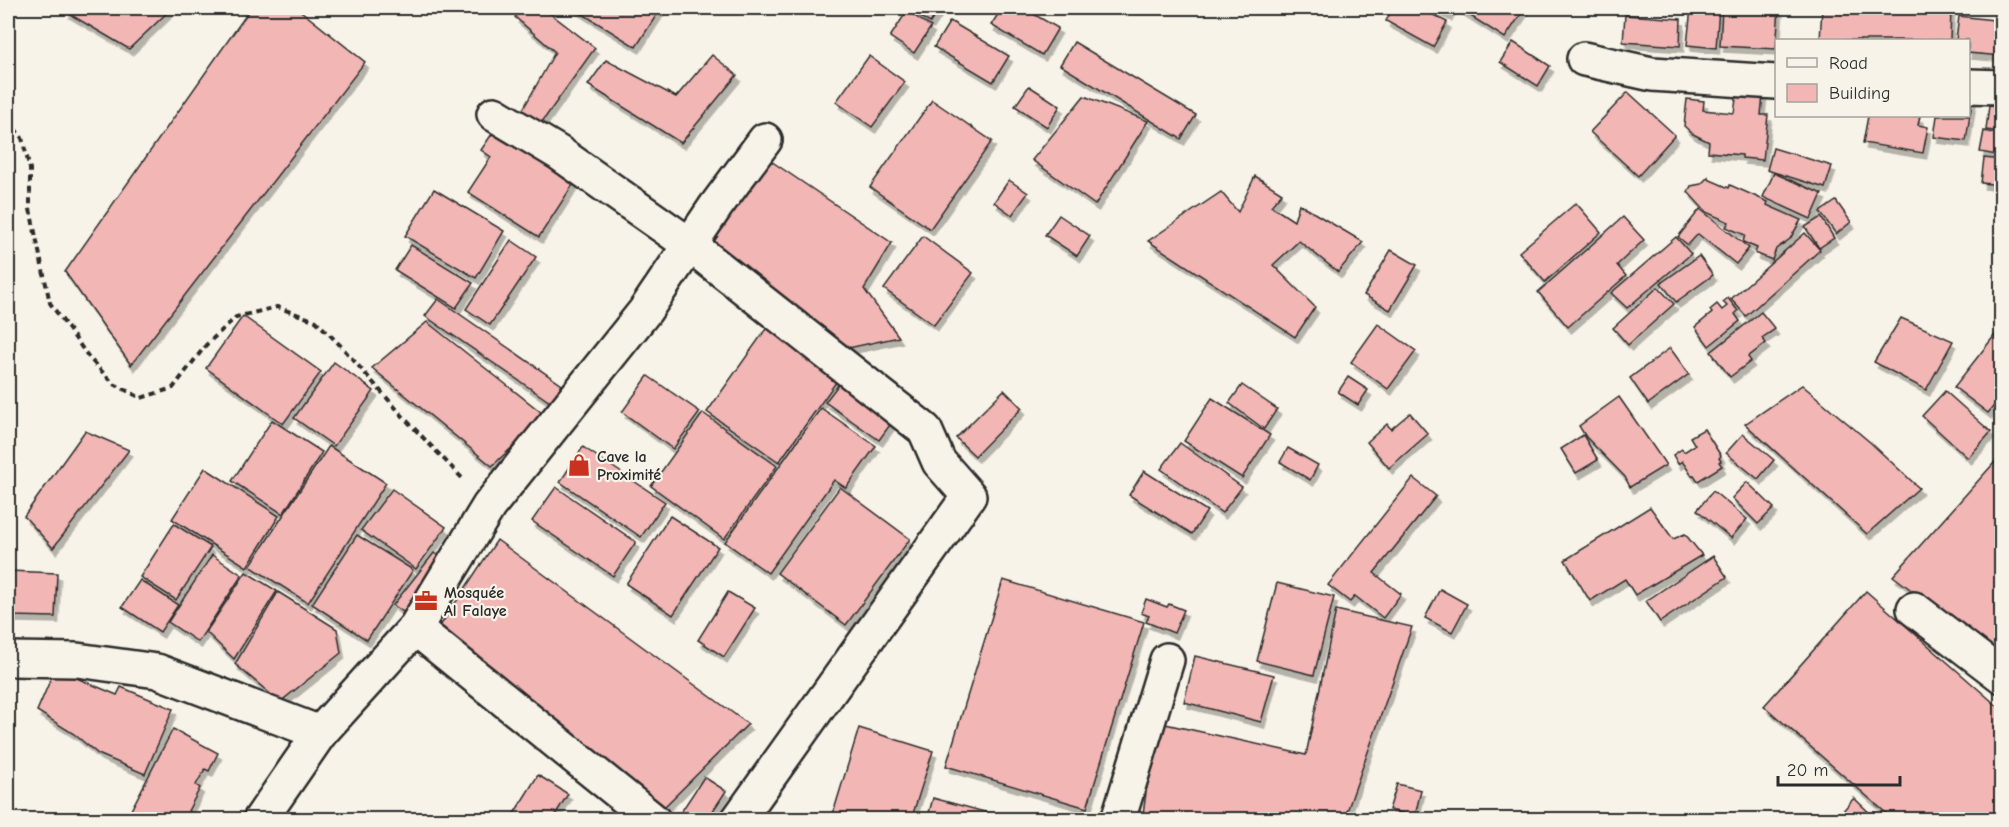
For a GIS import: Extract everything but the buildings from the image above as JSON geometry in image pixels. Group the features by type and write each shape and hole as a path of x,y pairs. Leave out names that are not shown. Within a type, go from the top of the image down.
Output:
{"street":[{"path":"1584,59 1652,74 1775,82"},
{"path":"1970,86 2001,87"},
{"path":"494,114 559,153 690,245 925,430 939,462 969,496 738,819"},
{"path":"260,819 320,733 415,628 489,506 645,311 765,140"},
{"path":"1914,609 2001,676"},
{"path":"415,628 653,819"},
{"path":"8,659 77,660 157,671 320,733"},
{"path":"1118,819 1167,660"}],"path":[{"path":"8,120 22,138 30,169 30,208 51,303 90,359 114,384 141,398 173,388 206,345 236,317 277,307 316,321 489,506"}],"place":[{"name":"Cave la Proximité","path":"579,465"},
{"name":"Mosquée Al Falaye","path":"426,601"}]}
